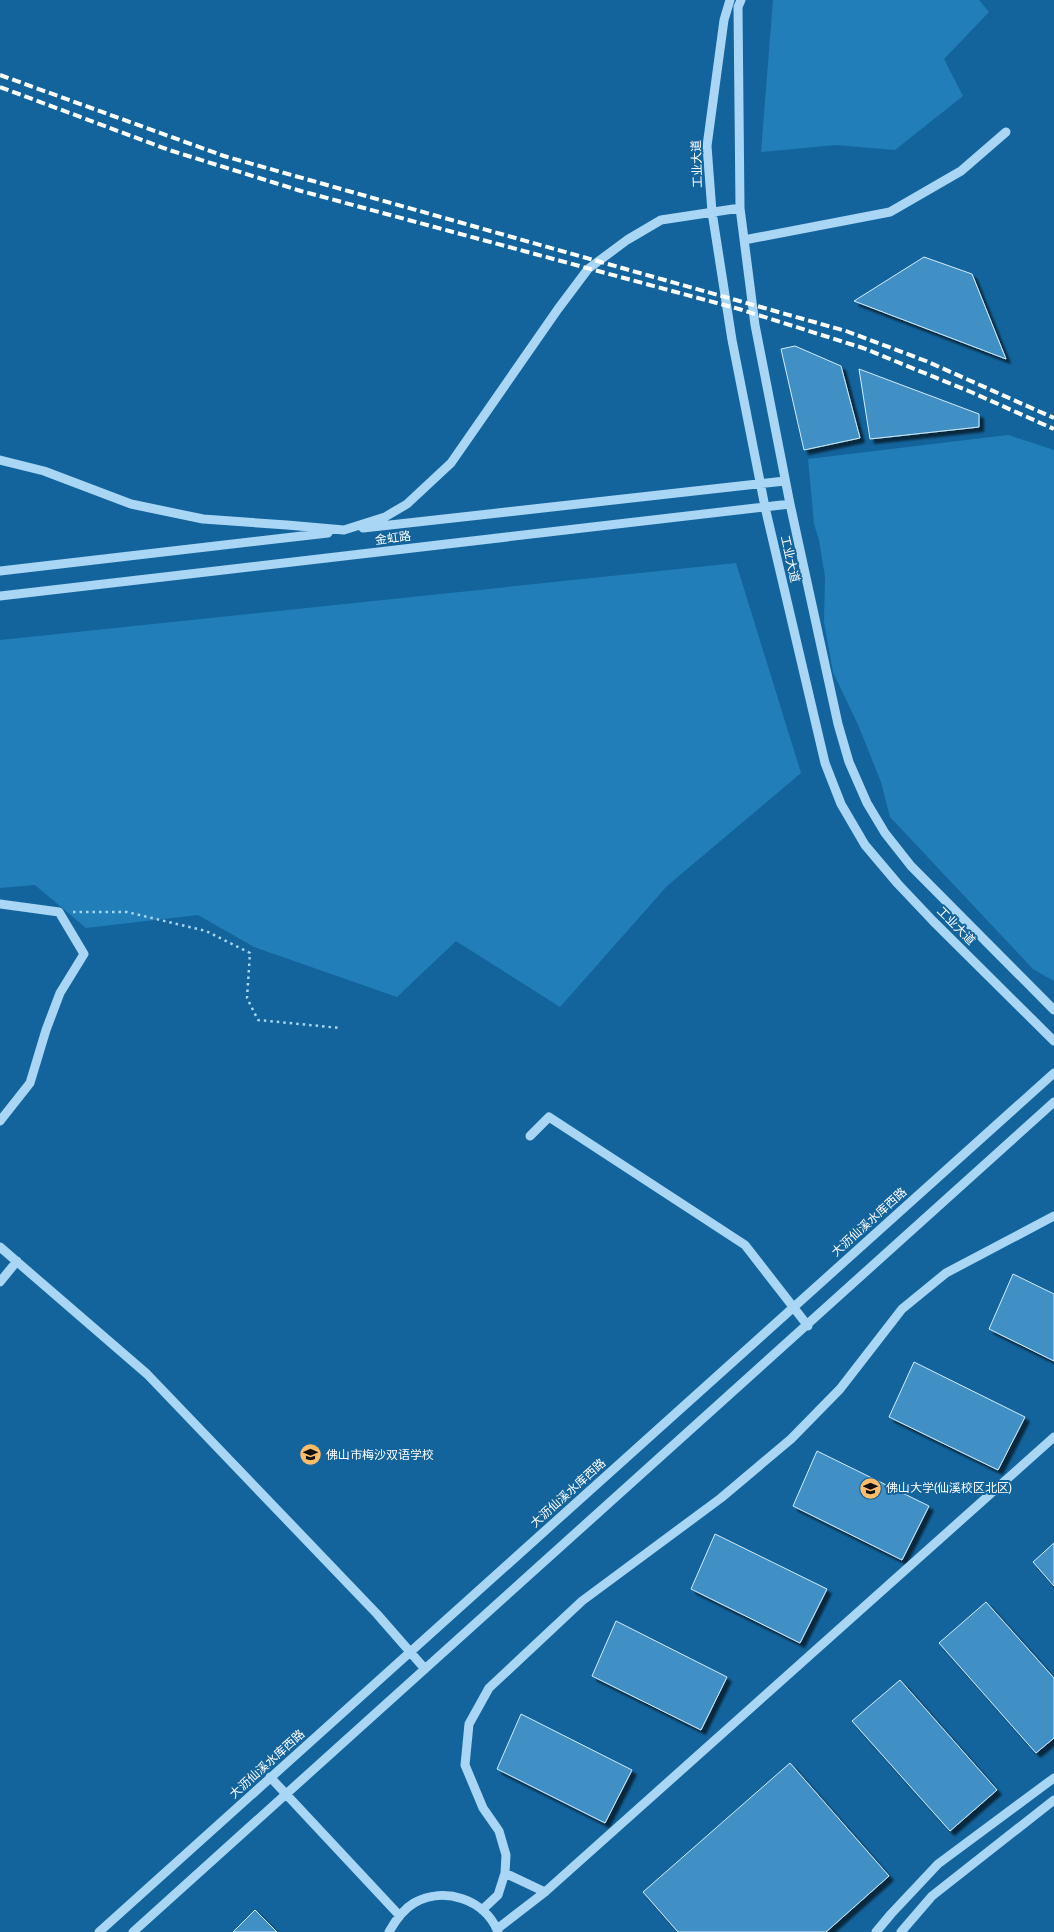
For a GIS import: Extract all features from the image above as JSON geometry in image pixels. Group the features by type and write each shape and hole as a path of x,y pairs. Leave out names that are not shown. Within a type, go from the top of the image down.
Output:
{"street":[{"name":"工业大道","path":"730,0 724,20 707,146 712,212 732,340 765,508 825,763 841,804 865,845 898,884 1054,1041"},
{"path":"741,0 738,7 740,208 744,240 890,212 961,171 1006,132"},
{"path":"0,460 44,471 131,504 203,519 287,524 344,530 385,517 407,504 451,463 588,269 627,240 661,220 740,208"},
{"name":"工业大道","path":"744,240 755,325 790,504 838,724 849,762 867,803 885,832 911,866 1054,1010"},
{"name":"金虹路","path":"0,571 786,481"},
{"name":"金虹路","path":"0,596 790,504"},
{"path":"0,904 60,912 84,954 60,993 46,1030 30,1083 0,1121"},
{"name":"大沥仙溪水库西路","path":"99,1932 1054,1073"},
{"path":"134,1932 808,1326 1054,1102"},
{"path":"530,1136 549,1117 745,1244 808,1326"},
{"path":"482,1910 498,1895 505,1873 506,1855 499,1830 483,1808 465,1765 469,1724 489,1688 582,1601 721,1498 791,1439 840,1389 902,1309 946,1273 1054,1216"},
{"path":"0,1247 147,1374 377,1614 425,1669"},
{"path":"0,1282 16,1262"},
{"path":"389,1932 399,1915 413,1903 432,1896 452,1896 471,1902 487,1914 498,1931 545,1892 1054,1437"},
{"path":"270,1778 399,1915"},
{"path":"876,1932 890,1914 938,1864 1054,1778"},
{"path":"900,1932 932,1896 1054,1800"},
{"path":"505,1873 545,1892"}],"path":[{"path":"60,912 127,912 206,931 250,953 247,998 258,1020 340,1028"}],"shaded area":[{"path":"773,0 979,0 989,12 944,59 963,96 895,150 836,145 761,152"},
{"path":"1008,435 1054,450 1054,981 1033,969 890,817 881,782 859,727 833,672 824,622 825,577 819,540 814,524 808,459"},
{"path":"736,563 801,773 667,886 560,1007 456,941 397,997 254,947 198,915 86,928 35,885 0,888 0,640"}],"building":[{"path":"924,257 972,274 1006,359 854,301"},
{"path":"795,346 841,366 860,438 804,450 781,349"},
{"path":"859,369 979,414 979,427 870,439"},
{"path":"1013,1274 1054,1294 1054,1361 989,1329"},
{"path":"914,1362 1025,1417 998,1470 889,1417"},
{"path":"817,1451 929,1506 902,1560 793,1506"},
{"path":"715,1534 827,1589 800,1643 691,1589"},
{"path":"1054,1543 1054,1586 1033,1562"},
{"path":"986,1602 1054,1678 1054,1738 1036,1753 939,1643"},
{"path":"616,1621 727,1677 701,1730 592,1676"},
{"path":"900,1680 997,1790 950,1831 852,1721"},
{"path":"521,1714 632,1770 605,1823 497,1769"},
{"path":"790,1763 889,1876 826,1932 678,1932 643,1892"},
{"path":"255,1910 277,1932 233,1932"}],"railway":[{"path":"0,75 224,156 846,331 926,361 1054,418"},
{"path":"0,87 169,150 301,191 739,309 863,348 971,392 1054,429"}],"place":[{"name":"佛山市梅沙双语学校","path":"310,1455"},
{"name":"佛山大学(仙溪校区北区)","path":"870,1488"}]}
